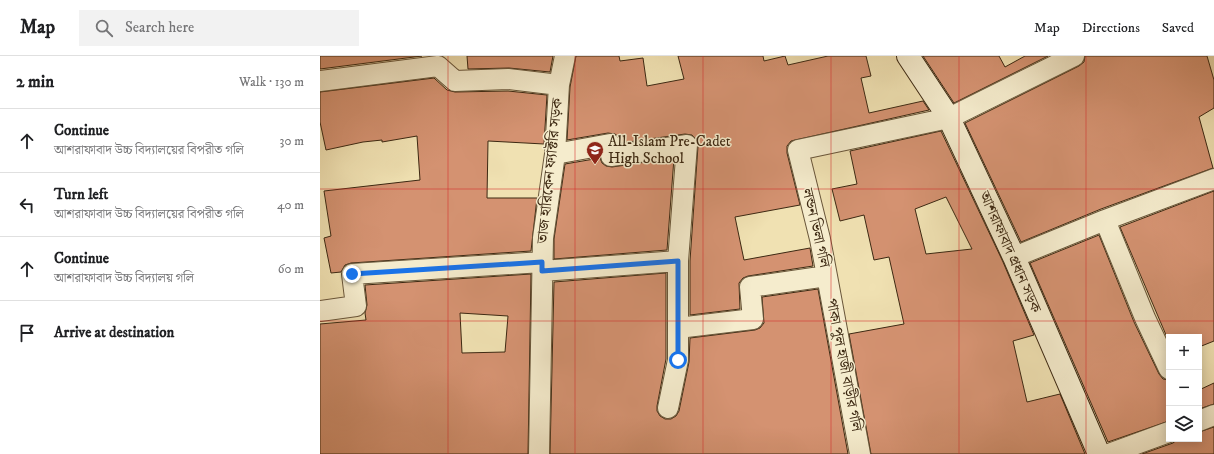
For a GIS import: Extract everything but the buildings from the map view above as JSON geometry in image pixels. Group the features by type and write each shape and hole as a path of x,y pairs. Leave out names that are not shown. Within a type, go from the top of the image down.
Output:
{"street":[{"name":"তাজ হারিকেন ফ্যাক্টরি সড়ক","path":"539,454 543,238 555,154 559,85 564,56"},
{"name":"আশরাফাবাদ প্রধান সড়ক","path":"908,56 949,118 1014,257 1099,454"},
{"path":"949,118 1074,56"},
{"path":"320,81 438,66 455,81 508,79 559,85"},
{"name":"লন্ডন ভিলা গলি","path":"678,328 753,319 750,287 827,276 820,239 798,150 949,118"},
{"path":"555,154 610,144 612,156 687,146 678,261 678,360 668,408"},
{"path":"1014,257 1214,178"},
{"path":"1105,220 1145,318 1166,363"},
{"path":"320,311 356,306 352,274 678,261"},
{"name":"পাকা পুল হাজী বাড়ীর গলি","path":"827,276 860,454"},
{"path":"1202,420 1214,415"},
{"path":"1108,454 1166,433"}],"place":[{"name":"All-Islam Pre-Cadet High School","path":"595,165"}],"route":[{"path":"352,274 542,262 542,271 678,261 678,360"}]}
